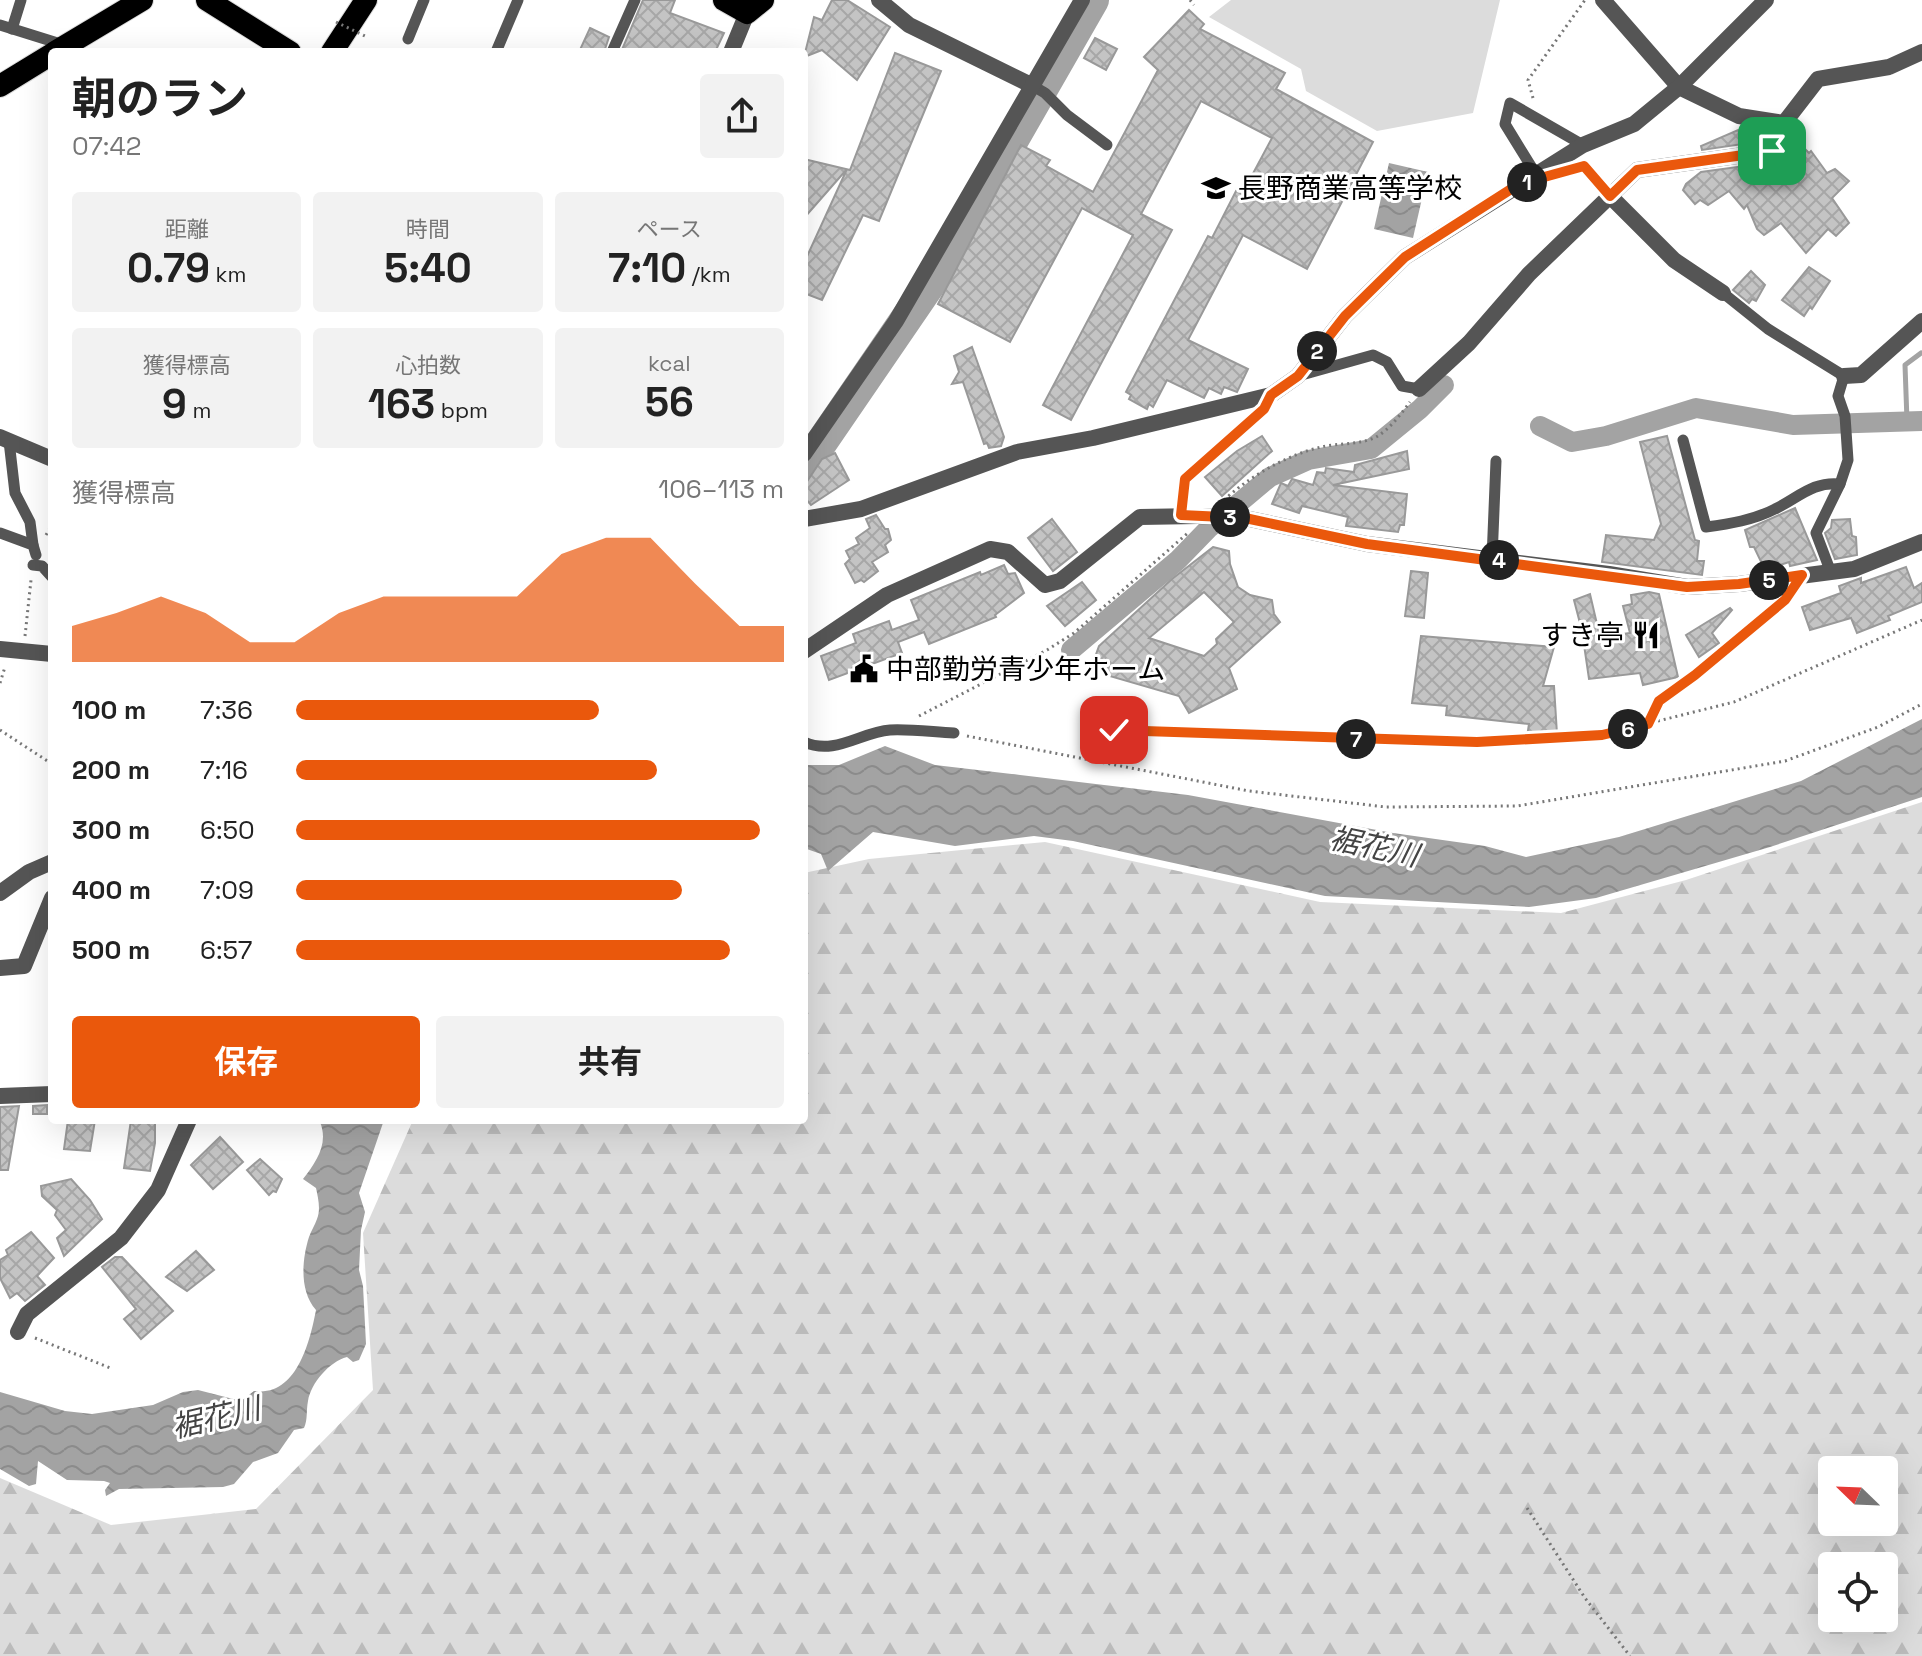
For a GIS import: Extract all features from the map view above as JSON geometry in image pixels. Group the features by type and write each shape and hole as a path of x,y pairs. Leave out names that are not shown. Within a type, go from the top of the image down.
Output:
{"highway":[{"path":"65,48 142,0"},
{"path":"207,0 284,48"},
{"path":"335,48 366,0"},
{"path":"724,0 755,7"},
{"path":"0,86 48,58"}],"street":[{"path":"879,0 909,25 1039,89"},
{"path":"808,448 896,321 1039,89 1082,0"},
{"path":"1603,0 1679,87 1739,116 1784,123"},
{"path":"808,518 861,509 1017,452 1093,438 1271,395 1298,376 1345,316 1405,257 1583,145 1634,124 1679,87 1766,0"},
{"path":"733,48 755,7"},
{"path":"1784,123 1818,79 1889,67 1922,52"},
{"path":"1419,389 1469,343 1529,274 1637,170 1772,151 1787,132 1784,123"},
{"path":"1610,196 1674,260 1723,293"},
{"path":"1844,376 1861,375 1922,321"},
{"path":"5,439 48,457"},
{"path":"808,648 887,595 990,549 1008,552 1045,585 1060,581 1140,517 1245,518 1367,544 1687,587 1739,584 1854,569 1922,542"},
{"path":"0,649 48,654"},
{"path":"0,893 29,872 48,864"},
{"path":"0,968 24,966 48,922"},
{"path":"0,1096 48,1094"},
{"path":"18,1332 27,1314 121,1238 158,1190 187,1124"}],"lane":[{"path":"12,29 21,0"},
{"path":"408,39 424,0"},
{"path":"498,48 518,0"},
{"path":"614,48 635,0"},
{"path":"0,25 53,48"},
{"path":"1039,89 1107,145"},
{"path":"1537,176 1505,124 1510,103 1583,145"},
{"path":"1519,184 1584,166 1610,196"},
{"path":"1723,293 1768,329 1844,376 1838,396 1845,416 1848,460 1816,533 1830,570"},
{"path":"1298,376 1373,355 1387,362 1402,386 1419,389"},
{"path":"5,439 15,493 30,522 34,555"},
{"path":"1683,440 1706,527 1733,524 1774,510 1813,487 1827,483 1840,484"},
{"path":"1492,559 1496,461"},
{"path":"0,533 34,555 48,573"},
{"path":"1695,675 1785,600 1802,575"},
{"path":"808,744 817,748 862,739 887,730 954,733"}],"path":[{"path":"1538,120 1528,80 1585,0"},
{"path":"336,22 365,36"},
{"path":"1222,503 1257,476 1295,456 1319,448 1374,438 1407,406 1419,389"},
{"path":"887,730 1014,668 1074,633 1191,519 1185,479 1264,409 1271,395"},
{"path":"23,651 34,555 48,532"},
{"path":"1114,730 1477,742 1602,735 1734,702 1922,620"},
{"path":"1648,724 1659,701 1695,675"},
{"path":"954,733 1249,791 1386,807 1517,806 1785,761 1878,727 1922,704"},
{"path":"0,730 48,761"},
{"path":"18,1332 113,1369"},
{"path":"1527,1508 1585,1598 1630,1656"}],"green space":[{"path":"1231,0 1500,0 1473,113 1377,131 1306,91 1301,69 1209,17"},
{"path":"1922,802 1922,1656 0,1656 0,1478 111,1525 256,1509 373,1390 363,1233 411,1124 808,1124 808,872 869,859 1045,842 1320,902 1561,913 1686,880"}],"water":[{"path":"1389,163 1428,172 1413,238 1374,229"},
{"name":"裾花川","path":"1922,719 1922,797 1770,847 1596,898 1529,907 1325,896 1073,841 1034,836 955,846 873,832 828,871 821,854 808,849 808,765 839,765 885,746 935,765 1188,795 1393,833 1485,846 1526,857 1619,837 1801,781"},
{"name":"裾花川","path":"320,1124 383,1124 359,1193 365,1212 359,1270 363,1286 366,1344 359,1360 353,1362 347,1357 340,1360 317,1380 307,1405 304,1428 294,1430 278,1453 253,1462 234,1484 223,1487 119,1489 106,1496 105,1490 110,1483 67,1480 38,1461 36,1484 29,1486 0,1469 0,1392 65,1411 92,1414 153,1405 183,1392 198,1390 241,1401 254,1391 269,1391 281,1385 291,1376 305,1351 316,1310 304,1284 304,1265 319,1204 316,1188 303,1179 320,1152"}],"building":[{"path":"643,0 675,0 670,13 724,33 717,48 623,48"},
{"path":"832,0 847,0 890,27 857,80 822,50 808,55 806,48 814,17 822,20"},
{"path":"1189,10 1204,24 1200,29 1285,73 1276,89 1373,142 1307,269 1243,235 1188,340 1248,369 1237,392 1224,387 1221,394 1209,388 1204,398 1167,380 1153,407 1149,404 1147,409 1129,399 1131,395 1126,392 1208,236 1212,238 1236,191 1242,194 1272,138 1201,101 1141,214 1172,230 1071,420 1043,405 1133,235 1082,208 1010,342 938,304 1021,145 1050,160 1046,166 1093,192 1158,70 1144,57"},
{"path":"590,28 609,37 605,48 581,48"},
{"path":"1095,38 1117,49 1106,70 1084,58"},
{"path":"895,53 941,71 879,221 863,215 822,300 808,295 808,254 847,169 850,170"},
{"path":"1738,130 1743,144 1702,150 1701,146"},
{"path":"1797,141 1809,153 1811,151 1827,173 1835,169 1849,181 1832,198 1849,223 1836,236 1828,229 1806,253 1781,223 1764,235 1757,229 1747,205 1744,209 1729,191 1708,205 1700,200 1695,204 1683,190 1701,172 1759,164 1763,170"},
{"path":"808,160 847,169 808,213"},
{"path":"1809,267 1830,281 1804,316 1782,300"},
{"path":"1751,271 1765,285 1756,301 1752,299 1749,303 1733,290"},
{"path":"972,347 1004,437 1001,446 989,448 987,443 984,444 963,382 952,384 959,372 954,356"},
{"path":"1262,436 1272,451 1222,496 1205,477 1237,451"},
{"path":"1667,436 1695,540 1699,541 1697,561 1704,561 1702,575 1602,562 1606,535 1654,540 1661,524 1640,442"},
{"path":"1407,451 1409,469 1333,485 1407,494 1404,525 1400,525 1398,532 1346,526 1348,517 1302,506 1299,513 1272,504 1281,483 1288,486 1292,479 1313,485 1317,472 1325,473 1326,468 1354,472 1355,465"},
{"path":"835,453 849,480 811,505 808,502 808,480 822,459"},
{"path":"1795,508 1817,560 1790,566 1789,562 1765,570 1754,547 1750,547 1745,530"},
{"path":"876,515 888,529 891,540 885,545 888,552 872,562 878,571 864,582 855,583 845,564 850,559 846,551 859,544 856,538 870,528 866,519"},
{"path":"1052,519 1077,552 1053,571 1028,538"},
{"path":"1850,519 1852,536 1856,537 1857,555 1835,559 1825,533 1831,528 1832,520"},
{"path":"1213,547 1229,551 1238,587 1250,595 1272,600 1274,614 1280,622 1229,668 1237,689 1189,713 1179,696 1106,675 1094,660 1099,646 1172,579","holes":["1204,592 1234,622 1204,656 1149,638"]},
{"path":"1004,565 1008,574 1015,573 1024,593 996,617 929,644 924,632 898,642 902,653 829,680 821,656 856,643 853,634 889,621 892,630 919,620 911,600"},
{"path":"1906,567 1914,588 1922,583 1922,602 1888,616 1890,620 1857,633 1851,618 1810,630 1802,607 1841,593 1839,586 1861,578 1861,583"},
{"path":"1411,571 1428,573 1424,618 1405,616"},
{"path":"1082,582 1096,600 1065,626 1047,606"},
{"path":"1590,594 1600,637 1630,633 1623,606 1632,604 1631,595 1659,594 1678,677 1643,685 1640,673 1589,679 1574,600"},
{"path":"1730,608 1732,610 1712,633 1719,643 1699,657 1686,635"},
{"path":"1421,636 1554,647 1543,686 1554,686 1557,734 1527,737 1529,724 1446,715 1447,706 1412,703"},
{"path":"47,1105 47,1114 33,1114 33,1106"},
{"path":"19,1106 8,1170 0,1170 0,1107"},
{"path":"67,1124 94,1124 90,1151 64,1149"},
{"path":"130,1124 155,1124 150,1171 124,1168"},
{"path":"220,1137 243,1162 213,1189 191,1165"},
{"path":"260,1159 282,1179 276,1192 269,1195 247,1170"},
{"path":"71,1179 102,1219 64,1256 57,1238 66,1230 55,1215 57,1210 42,1196 41,1186"},
{"path":"31,1232 54,1258 37,1276 45,1285 25,1301 17,1293 10,1298 0,1278 0,1260 8,1255 6,1250"},
{"path":"196,1251 214,1270 187,1291 166,1277"},
{"path":"115,1257 122,1257 173,1311 141,1339 124,1319 136,1309 102,1267"}],"waterway":[{"path":"808,462 932,281 1093,0"},
{"path":"1907,421 1905,365 1921,353"},
{"path":"1071,650 1270,477 1308,460 1371,449 1444,385"},
{"path":"1540,426 1572,442 1606,436 1696,408 1793,425 1922,421"}],"place":[{"name":"長野商業高等学校","path":"1216,188"},
{"name":"すき亭","path":"1646,635"},
{"name":"中部勤労青少年ホーム","path":"864,669"}],"route":[{"path":"1114,730 1477,742 1602,735 1648,724 1659,701 1785,600 1802,575 1739,584 1687,587 1609,574 1367,544 1245,518 1181,515 1185,479 1264,409 1271,395 1298,376 1345,316 1405,257 1519,184 1584,166 1610,196 1637,170 1772,151"}]}
